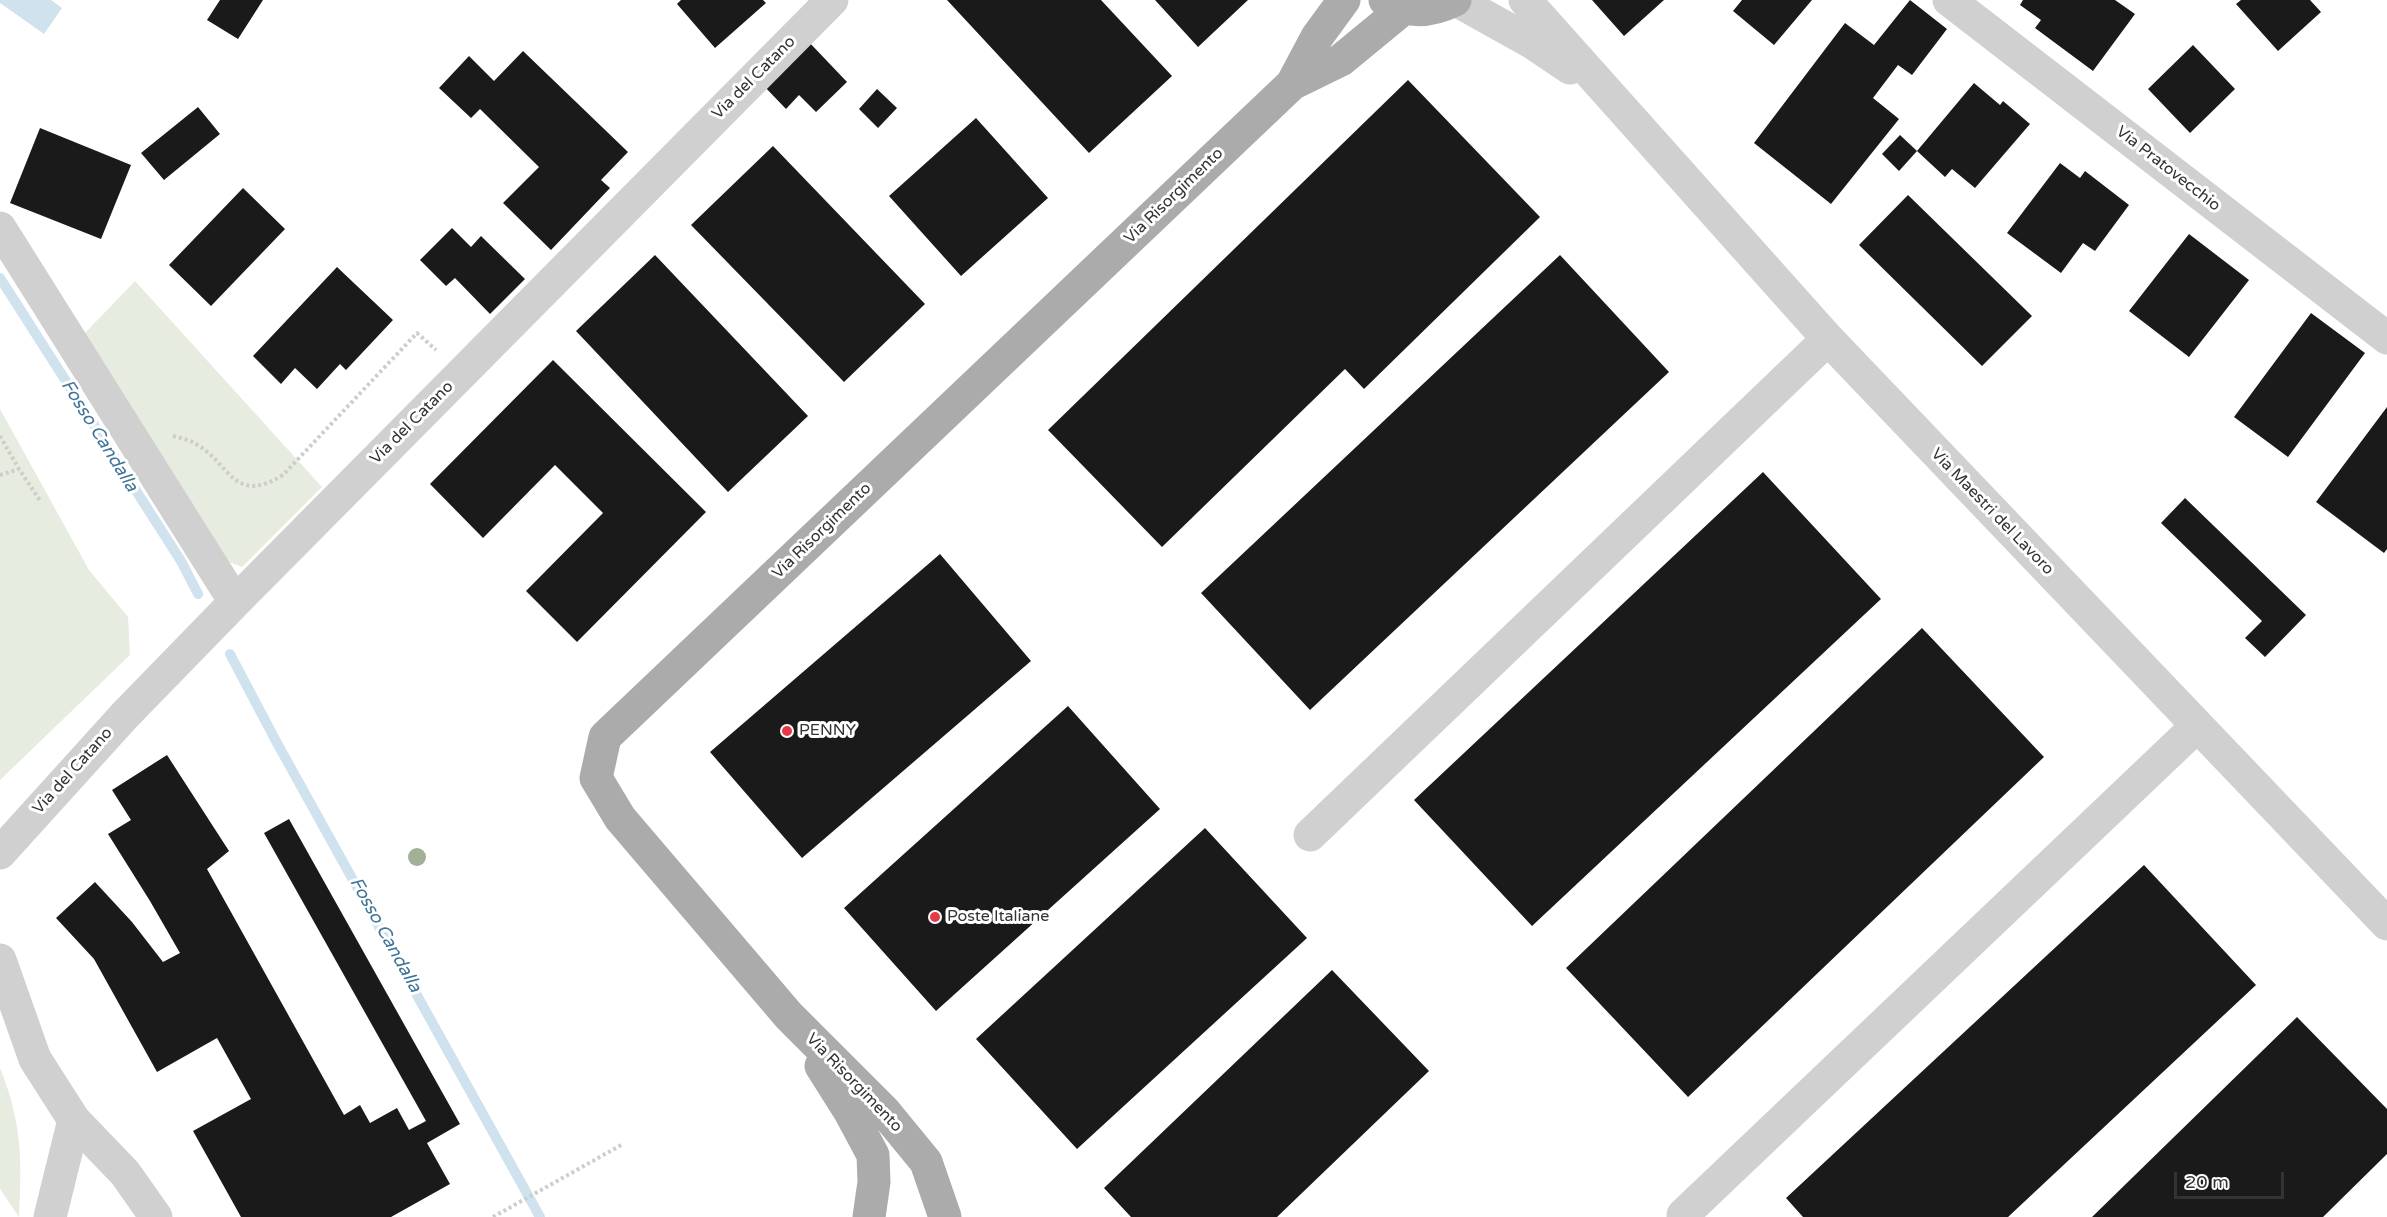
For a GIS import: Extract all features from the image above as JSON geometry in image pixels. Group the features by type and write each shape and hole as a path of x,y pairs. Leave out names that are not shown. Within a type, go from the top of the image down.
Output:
{"main road":[{"name":"Via Risorgimento","path":"1292,84 1317,37 1344,0"},
{"name":"Via Maestri del Lavoro","path":"1394,4 1421,11 1439,8 1456,0"},
{"name":"Via Risorgimento","path":"945,1217 926,1161 885,1112 789,1016 620,818 596,778 605,737 1292,84 1341,60 1394,4"},
{"name":"Via Risorgimento","path":"789,1016 850,1112 873,1155 874,1182 869,1217"}],"street":[{"name":"Via del Catano","path":"0,853 125,715 235,602 832,0"},
{"name":"Via Maestri del Lavoro","path":"1456,0 1533,43 1606,93"},
{"name":"Via Maestri del Lavoro","path":"1525,0 1828,339 2387,924"},
{"name":"Via Pratovecchio","path":"1950,0 2387,338"},
{"path":"0,228 235,602"},
{"path":"1310,835 1828,339"},
{"path":"1683,1215 2197,726"},
{"path":"0,960 34,1059 74,1120 124,1173 156,1217"},
{"path":"50,1217 74,1120"}],"path":[{"path":"135,445 171,436 184,438 207,452 235,480 245,485 264,484 283,475 417,333 462,372"},
{"path":"0,436 40,502"},
{"path":"0,475 19,470"},
{"path":"493,1217 623,1144"}],"shaded area":[{"path":"135,281 322,487 242,567 229,562 85,333"},
{"path":"0,409 89,570 128,617 130,655 0,780"},
{"path":"0,1068 13,1106 19,1141 19,1217 0,1189"}],"water":[{"path":"0,0 51,0 62,8 44,34 0,3"}],"building":[{"path":"220,0 263,0 238,39 207,20"},
{"path":"681,0 763,0 766,3 715,48 677,4"},
{"path":"947,0 1101,0 1172,76 1089,153"},
{"path":"1155,0 1248,0 1198,47"},
{"path":"1592,0 1664,0 1624,36"},
{"path":"1742,0 1812,0 1774,45 1733,11"},
{"path":"1910,0 1947,29 1912,75 1898,65 1873,98 1899,119 1831,204 1754,143 1845,23 1874,45"},
{"path":"2023,0 2115,0 2135,14 2093,71 2035,28 2041,20 2020,5"},
{"path":"2241,0 2310,0 2321,12 2278,51 2236,4"},
{"path":"807,40 847,82 816,112 799,95 786,109 762,84"},
{"path":"2193,45 2235,89 2190,133 2148,89"},
{"path":"523,51 628,152 601,180 610,188 551,250 503,203 539,167 480,109 471,118 439,88 469,56 494,81"},
{"path":"1408,80 1540,217 1364,389 1345,369 1162,547 1048,430"},
{"path":"1974,83 2000,105 2003,101 2030,124 1975,188 1952,169 1945,177 1917,151"},
{"path":"877,89 897,108 878,128 859,109"},
{"path":"198,107 220,134 164,180 141,153"},
{"path":"976,118 1048,198 961,276 889,196"},
{"path":"40,128 131,165 101,239 10,203"},
{"path":"1900,135 1917,151 1899,171 1882,154"},
{"path":"773,146 925,304 844,382 691,225"},
{"path":"2060,163 2080,178 2085,171 2129,205 2095,251 2083,243 2061,273 2007,233"},
{"path":"243,188 285,229 211,306 169,265"},
{"path":"1908,195 2032,316 1982,366 1859,245"},
{"path":"452,228 471,247 481,236 525,279 490,314 455,278 446,286 420,260"},
{"path":"2189,234 2249,280 2189,357 2129,311"},
{"path":"655,255 808,416 728,492 576,331"},
{"path":"1560,255 1669,372 1310,710 1201,593"},
{"path":"337,267 393,320 346,370 340,364 317,389 295,368 281,384 253,356"},
{"path":"2311,313 2365,353 2288,457 2234,417"},
{"path":"553,360 706,512 577,642 526,591 603,513 555,465 483,538 430,484"},
{"path":"2387,407 2387,549 2384,553 2316,502"},
{"path":"1763,472 1881,599 1532,926 1414,800"},
{"path":"2185,498 2306,615 2265,657 2245,638 2262,621 2161,523"},
{"path":"940,554 1031,661 802,858 710,752"},
{"path":"1922,628 2044,757 1688,1097 1566,968"},
{"path":"1068,706 1160,809 936,1011 844,908"},
{"path":"167,755 229,851 207,869 344,1115 360,1105 370,1123 397,1108 409,1130 426,1121 264,833 289,819 460,1124 427,1143 450,1184 391,1217 241,1217 193,1131 251,1099 217,1038 157,1072 94,959 56,918 95,882 132,922 163,962 180,953 108,834 131,820 112,790"},
{"path":"1205,828 1307,938 1077,1149 976,1039"},
{"path":"2144,865 2256,985 2008,1217 1803,1217 1786,1198"},
{"path":"1332,970 1429,1071 1277,1217 1131,1217 1104,1188"},
{"path":"2297,1017 2387,1109 2387,1154 2323,1217 2092,1217"}],"waterway":[{"name":"Fosso Candalla","path":"0,278 181,561 198,594"},
{"name":"Fosso Candalla","path":"230,654 540,1217"}],"place":[{"name":"PENNY","path":"787,731"},
{"name":"Poste Italiane","path":"935,917"}]}
